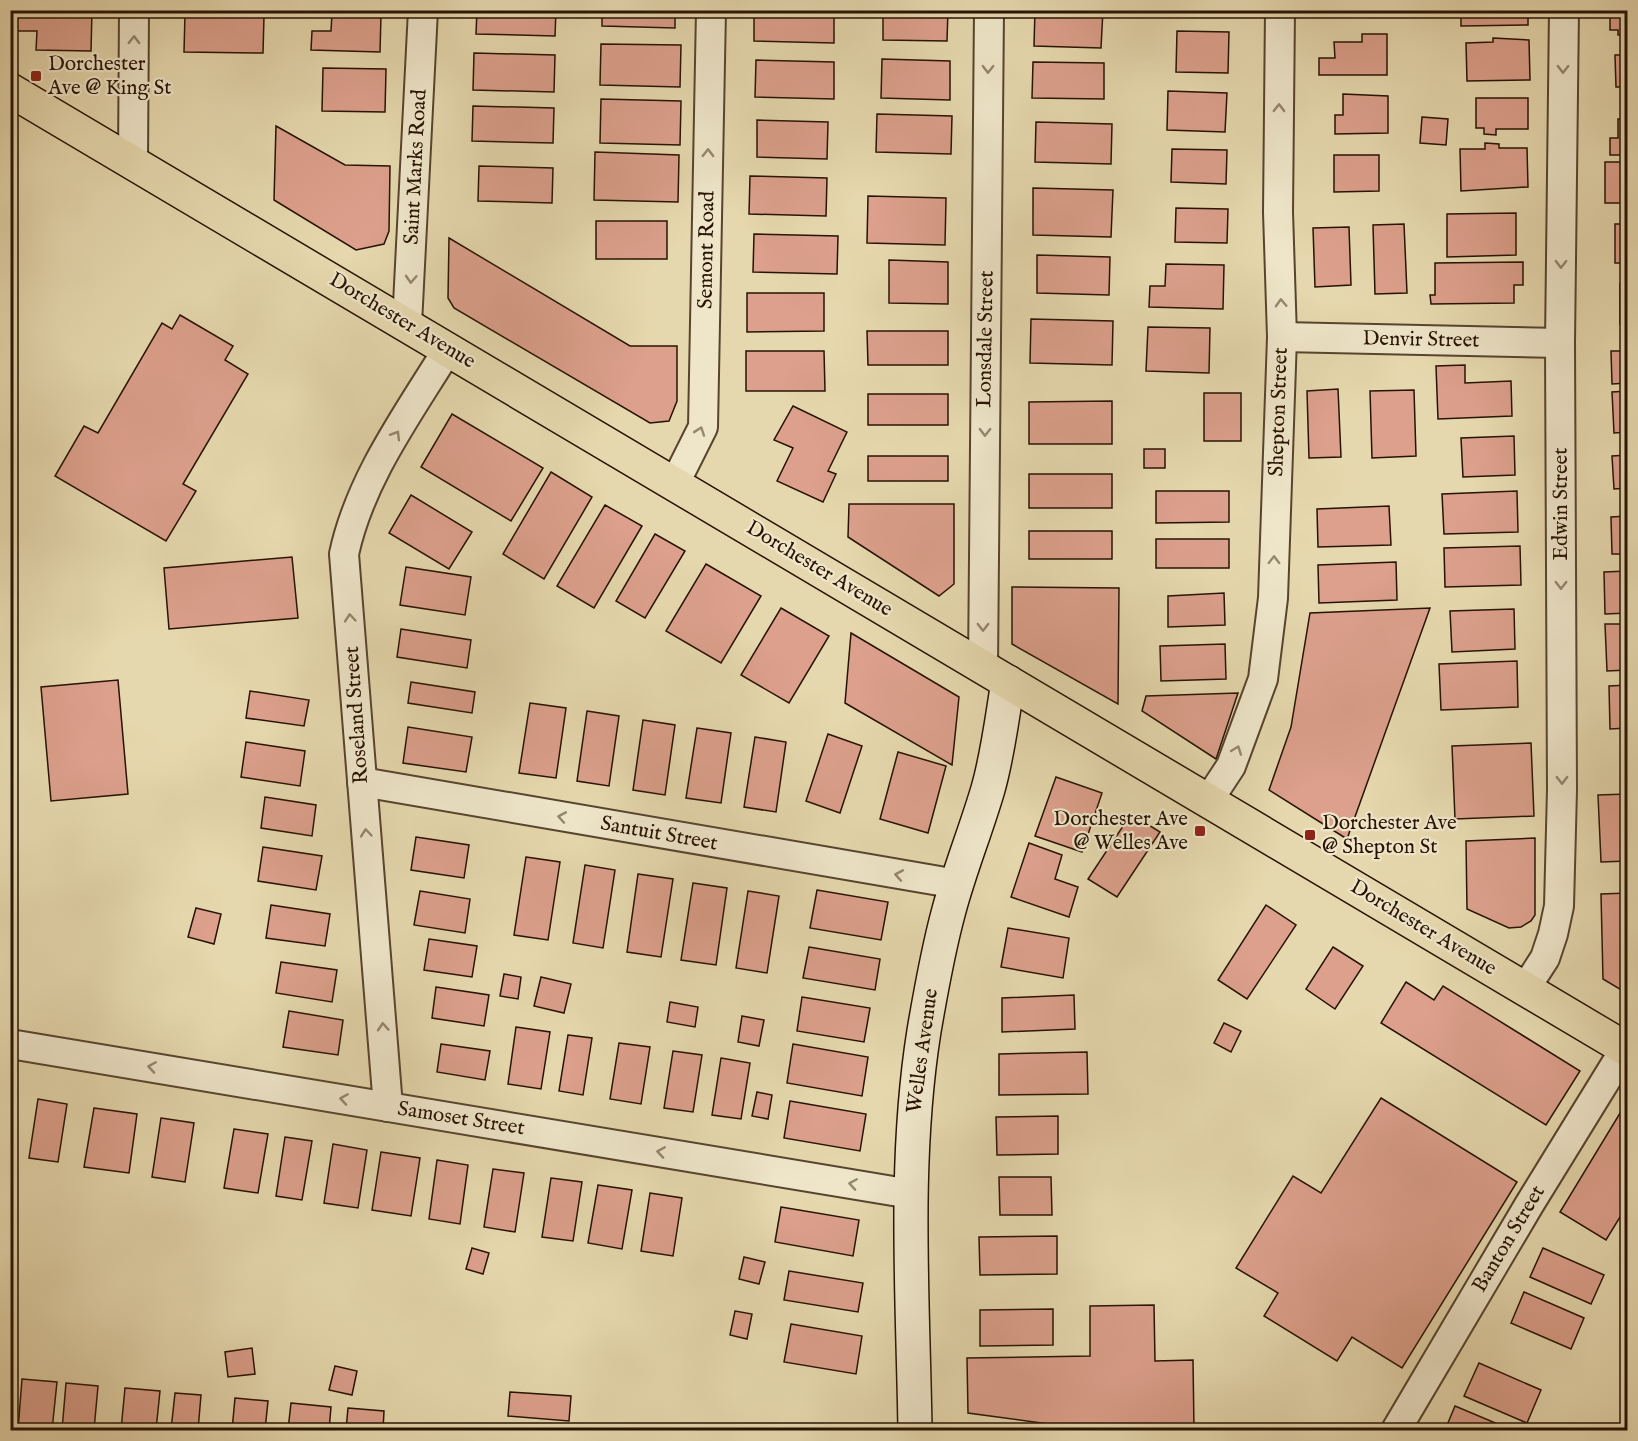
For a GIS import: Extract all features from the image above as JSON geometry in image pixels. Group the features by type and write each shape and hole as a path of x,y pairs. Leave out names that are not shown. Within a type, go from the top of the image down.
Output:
{"main road":[{"name":"Dorchester Avenue","path":"10,90 1626,1049"}],"street":[{"path":"133,162 134,10"},
{"name":"Saint Marks Road","path":"407,324 423,10"},
{"name":"Semont Road","path":"675,483 703,428 711,10"},
{"name":"Lonsdale Street","path":"989,10 995,674"},
{"name":"Shepton Street","path":"1208,801 1231,766 1263,679 1273,598 1282,337 1278,212 1280,10"},
{"name":"Edwin Street","path":"1525,989 1545,958 1559,906 1562,790 1560,343 1564,10"},
{"name":"Denvir Street","path":"1282,337 1560,343"},
{"name":"Roseland Street","path":"388,1107 344,554 351,522 379,463 448,349"},
{"name":"Welles Avenue","path":"915,1431 911,1194 914,1114 922,1041 936,965 957,884 988,788 995,674"},
{"name":"Santuit Street","path":"362,782 957,884"},
{"name":"Samoset Street","path":"10,1044 911,1194"},
{"name":"Banton Street","path":"1396,1431 1529,1205 1626,1049"}],"building":[{"path":"10,10 92,10 91,51 36,50 37,31 10,31"},
{"path":"477,10 556,10 555,36 476,34"},
{"path":"602,10 675,10 675,28 602,26"},
{"path":"754,10 834,10 834,43 754,41"},
{"path":"883,10 948,10 947,41 883,40"},
{"path":"1035,10 1103,10 1101,48 1034,46"},
{"path":"1165,10 1245,10 1245,14 1165,12"},
{"path":"1461,10 1528,10 1528,25 1461,26"},
{"path":"1628,10 1628,34 1618,35 1618,30 1610,30 1610,12"},
{"path":"332,13 381,15 380,52 311,50 312,31 331,31"},
{"path":"185,14 264,16 263,53 184,52"},
{"path":"1177,31 1229,32 1228,73 1176,72"},
{"path":"1362,34 1387,34 1387,75 1319,75 1319,58 1335,58 1334,42 1362,42"},
{"path":"1493,38 1529,40 1530,80 1467,81 1466,43 1493,42"},
{"path":"601,44 681,45 680,87 600,85"},
{"path":"474,53 555,55 554,92 473,90"},
{"path":"1615,55 1628,55 1628,87 1616,87"},
{"path":"882,59 950,61 950,100 881,98"},
{"path":"756,60 834,62 834,99 755,97"},
{"path":"1033,62 1104,63 1104,99 1032,98"},
{"path":"323,68 386,69 385,112 322,111"},
{"path":"1168,91 1227,93 1225,132 1167,130"},
{"path":"1343,94 1388,96 1388,133 1335,134 1335,115 1343,115"},
{"path":"1476,98 1528,98 1528,129 1496,129 1496,135 1484,134 1484,128 1476,128"},
{"path":"601,99 681,101 680,145 600,143"},
{"path":"473,106 554,108 553,143 472,141"},
{"path":"877,114 952,116 951,154 876,152"},
{"path":"1422,117 1448,119 1446,145 1420,143"},
{"path":"1618,119 1628,119 1628,155 1610,155 1610,138 1618,138"},
{"path":"757,120 828,122 827,159 757,157"},
{"path":"1036,122 1112,124 1111,164 1035,162"},
{"path":"276,126 345,165 390,166 389,231 384,244 356,250 274,200"},
{"path":"1485,143 1499,144 1499,148 1527,148 1528,187 1461,191 1460,149 1485,149"},
{"path":"1172,149 1227,150 1226,184 1171,182"},
{"path":"595,152 679,155 678,202 594,200"},
{"path":"1334,155 1379,155 1379,191 1334,192"},
{"path":"1605,162 1628,162 1628,203 1605,203"},
{"path":"479,166 553,168 552,203 478,201"},
{"path":"750,176 827,178 826,216 749,214"},
{"path":"1033,188 1113,190 1111,237 1033,235"},
{"path":"868,196 946,198 945,245 867,243"},
{"path":"1176,208 1228,209 1227,243 1175,242"},
{"path":"1516,213 1516,255 1447,257 1447,214"},
{"path":"596,221 667,221 667,259 596,259"},
{"path":"1404,224 1407,293 1375,294 1373,225"},
{"path":"1615,224 1628,224 1628,263 1615,263"},
{"path":"1349,227 1351,285 1315,287 1313,228"},
{"path":"754,234 838,236 837,274 753,272"},
{"path":"449,238 630,346 677,346 677,401 669,421 650,423 454,308 448,298"},
{"path":"1037,255 1110,257 1109,295 1037,293"},
{"path":"889,260 948,262 948,304 889,303"},
{"path":"1523,262 1523,285 1514,285 1514,303 1431,304 1430,295 1435,295 1435,263"},
{"path":"1166,264 1224,265 1223,309 1149,307 1150,286 1165,286"},
{"path":"1620,284 1628,284 1628,324 1620,324"},
{"path":"747,293 824,293 824,331 747,332"},
{"path":"180,315 233,346 225,360 248,374 183,484 196,491 166,541 55,476 84,426 98,433 162,323 172,329"},
{"path":"1031,319 1113,321 1112,365 1030,363"},
{"path":"1148,327 1210,328 1209,373 1146,371"},
{"path":"867,331 948,331 948,365 868,365"},
{"path":"746,351 824,351 825,391 746,391"},
{"path":"1611,351 1628,351 1628,383 1612,384"},
{"path":"1465,365 1465,383 1511,381 1512,416 1438,419 1436,366"},
{"path":"1338,389 1341,457 1309,458 1307,391"},
{"path":"1414,390 1416,456 1372,458 1370,391"},
{"path":"1628,391 1628,432 1614,433 1612,392"},
{"path":"1204,393 1241,393 1241,441 1204,441"},
{"path":"868,394 948,394 948,425 868,425"},
{"path":"1112,401 1112,444 1029,444 1029,402"},
{"path":"793,406 847,432 828,471 836,474 823,502 777,481 793,448 774,440"},
{"path":"452,414 543,468 511,521 421,467"},
{"path":"1514,436 1515,475 1463,477 1461,438"},
{"path":"1144,449 1165,449 1165,468 1144,468"},
{"path":"1628,455 1628,488 1614,489 1612,456"},
{"path":"868,456 948,456 948,481 868,481"},
{"path":"551,472 592,497 544,579 503,554"},
{"path":"1029,474 1112,474 1112,508 1029,508"},
{"path":"1156,491 1229,491 1229,522 1156,523"},
{"path":"1517,491 1518,532 1444,534 1442,494"},
{"path":"411,495 472,532 449,569 389,533"},
{"path":"849,504 954,504 954,584 939,596 848,537"},
{"path":"605,505 642,526 594,608 557,586"},
{"path":"1389,506 1391,545 1318,547 1317,509"},
{"path":"1628,516 1628,554 1612,554 1611,517"},
{"path":"1029,531 1112,531 1112,559 1029,559"},
{"path":"655,534 685,551 645,618 616,601"},
{"path":"1156,539 1229,539 1229,568 1156,568"},
{"path":"1520,546 1521,585 1445,587 1444,548"},
{"path":"292,557 298,618 169,629 164,568"},
{"path":"1396,562 1397,600 1319,603 1318,565"},
{"path":"706,564 761,596 721,663 666,631"},
{"path":"406,567 471,577 465,615 400,605"},
{"path":"1628,571 1628,613 1605,614 1604,572"},
{"path":"1012,587 1119,588 1118,704 1012,644"},
{"path":"1224,593 1225,625 1168,627 1168,596"},
{"path":"781,608 829,636 789,703 741,675"},
{"path":"1430,608 1347,839 1269,790 1291,727 1310,613"},
{"path":"1514,609 1515,649 1452,652 1450,611"},
{"path":"1605,624 1628,624 1628,670 1607,671"},
{"path":"401,629 471,640 467,668 397,657"},
{"path":"851,633 959,697 952,765 845,703"},
{"path":"1225,644 1226,679 1161,681 1160,646"},
{"path":"1517,661 1518,707 1441,710 1439,664"},
{"path":"118,680 128,794 51,801 41,687"},
{"path":"411,682 475,692 472,713 408,703"},
{"path":"1628,685 1628,728 1610,729 1609,686"},
{"path":"250,691 309,700 304,726 246,718"},
{"path":"1238,693 1216,759 1142,711 1146,696"},
{"path":"530,703 566,708 556,778 519,773"},
{"path":"587,711 619,716 609,786 577,781"},
{"path":"643,720 675,725 665,795 633,790"},
{"path":"408,727 472,737 466,772 403,763"},
{"path":"697,728 731,733 721,803 686,798"},
{"path":"828,734 862,746 840,813 806,801"},
{"path":"755,737 786,742 776,812 744,807"},
{"path":"246,742 305,751 300,786 241,777"},
{"path":"1531,743 1534,816 1455,819 1452,746"},
{"path":"898,752 946,766 928,833 880,819"},
{"path":"1056,777 1102,793 1082,852 1035,836"},
{"path":"1628,794 1628,861 1601,862 1598,795"},
{"path":"265,797 316,805 312,836 261,828"},
{"path":"1131,814 1160,832 1117,897 1088,879"},
{"path":"416,837 469,845 464,878 411,870"},
{"path":"1535,838 1535,915 1531,921 1521,927 1509,928 1467,909 1466,841"},
{"path":"1029,843 1062,855 1055,879 1078,887 1069,917 1011,897"},
{"path":"263,847 322,856 316,890 258,881"},
{"path":"526,857 560,862 548,940 514,935"},
{"path":"585,865 615,870 603,948 573,943"},
{"path":"638,874 673,879 661,957 627,952"},
{"path":"693,883 727,888 716,965 681,960"},
{"path":"817,890 888,902 881,940 810,928"},
{"path":"420,891 470,899 465,933 414,925"},
{"path":"748,891 779,896 767,973 736,968"},
{"path":"1628,893 1628,994 1603,979 1601,894"},
{"path":"271,905 330,914 325,946 266,938"},
{"path":"1266,905 1296,925 1247,999 1218,980"},
{"path":"196,908 221,914 214,944 188,937"},
{"path":"1008,928 1069,938 1063,978 1001,967"},
{"path":"429,939 477,946 472,977 424,970"},
{"path":"809,947 880,959 875,990 803,978"},
{"path":"1333,947 1363,966 1335,1009 1306,989"},
{"path":"281,962 337,970 332,1002 276,993"},
{"path":"504,974 521,977 518,999 500,996"},
{"path":"541,977 571,984 564,1013 534,1006"},
{"path":"1406,982 1434,1000 1443,986 1580,1071 1546,1125 1381,1023"},
{"path":"436,987 489,995 484,1026 432,1018"},
{"path":"1074,995 1075,1029 1002,1032 1002,998"},
{"path":"802,997 870,1008 864,1042 797,1031"},
{"path":"670,1002 698,1007 695,1027 667,1022"},
{"path":"289,1011 343,1020 338,1055 283,1047"},
{"path":"742,1016 764,1020 759,1046 738,1042"},
{"path":"1224,1023 1241,1031 1231,1052 1214,1043"},
{"path":"516,1027 550,1032 541,1089 508,1084"},
{"path":"568,1035 592,1038 583,1095 559,1091"},
{"path":"619,1043 650,1047 641,1104 610,1099"},
{"path":"441,1044 490,1051 485,1080 437,1072"},
{"path":"793,1044 868,1057 862,1096 787,1083"},
{"path":"673,1051 702,1055 693,1112 664,1108"},
{"path":"1087,1052 1088,1094 999,1095 999,1054"},
{"path":"721,1058 750,1063 741,1119 712,1115"},
{"path":"757,1092 772,1095 768,1119 752,1116"},
{"path":"1381,1098 1517,1182 1402,1368 1352,1337 1337,1361 1264,1316 1278,1293 1236,1268 1293,1176 1321,1193"},
{"path":"38,1099 67,1104 58,1162 29,1158"},
{"path":"1628,1100 1628,1204 1606,1240 1560,1212"},
{"path":"790,1101 866,1114 860,1151 784,1138"},
{"path":"94,1108 137,1114 129,1173 84,1167"},
{"path":"1058,1116 1058,1154 997,1155 996,1117"},
{"path":"161,1118 194,1123 185,1182 152,1177"},
{"path":"234,1129 268,1134 258,1193 224,1188"},
{"path":"285,1137 312,1141 302,1200 276,1196"},
{"path":"333,1144 367,1150 358,1208 324,1203"},
{"path":"381,1152 420,1158 411,1216 372,1210"},
{"path":"437,1160 468,1165 460,1224 429,1219"},
{"path":"493,1169 524,1173 515,1232 484,1227"},
{"path":"999,1177 1051,1177 1052,1215 1000,1215"},
{"path":"551,1178 582,1182 573,1241 542,1237"},
{"path":"598,1185 632,1190 622,1249 588,1243"},
{"path":"650,1193 682,1198 673,1256 641,1251"},
{"path":"781,1207 859,1220 853,1256 775,1242"},
{"path":"1057,1236 1057,1274 980,1275 979,1237"},
{"path":"472,1248 489,1253 483,1274 466,1269"},
{"path":"1543,1248 1604,1275 1591,1304 1530,1277"},
{"path":"744,1257 765,1262 759,1284 739,1279"},
{"path":"789,1271 863,1283 858,1312 784,1300"},
{"path":"1524,1292 1584,1318 1571,1349 1511,1323"},
{"path":"1154,1305 1155,1361 1193,1360 1194,1430 1092,1430 968,1413 967,1358 1090,1356 1090,1306"},
{"path":"1053,1309 1053,1345 980,1346 980,1310"},
{"path":"735,1311 752,1314 747,1339 730,1335"},
{"path":"791,1324 862,1336 856,1374 784,1362"},
{"path":"252,1348 255,1374 228,1377 225,1352"},
{"path":"1479,1363 1541,1390 1527,1423 1464,1396"},
{"path":"335,1366 357,1371 352,1395 329,1390"},
{"path":"22,1379 57,1382 52,1430 18,1430"},
{"path":"66,1383 98,1386 94,1430 62,1430"},
{"path":"125,1388 160,1391 156,1430 121,1430"},
{"path":"510,1392 571,1396 569,1421 508,1416"},
{"path":"175,1393 201,1395 198,1430 171,1430"},
{"path":"235,1398 268,1401 265,1430 232,1430"},
{"path":"291,1403 331,1407 329,1430 288,1430"},
{"path":"1455,1406 1512,1430 1445,1430"},
{"path":"348,1408 384,1411 383,1430 346,1430"},
{"path":"393,1426 428,1427 427,1430 393,1430"},
{"path":"710,1426 751,1426 751,1430 711,1430"}],"place":[{"name":"Dorchester Ave @ King St","path":"36,76"},
{"name":"Dorchester Ave @ Welles Ave","path":"1200,831"},
{"name":"Dorchester Ave @ Shepton St","path":"1310,835"}]}
